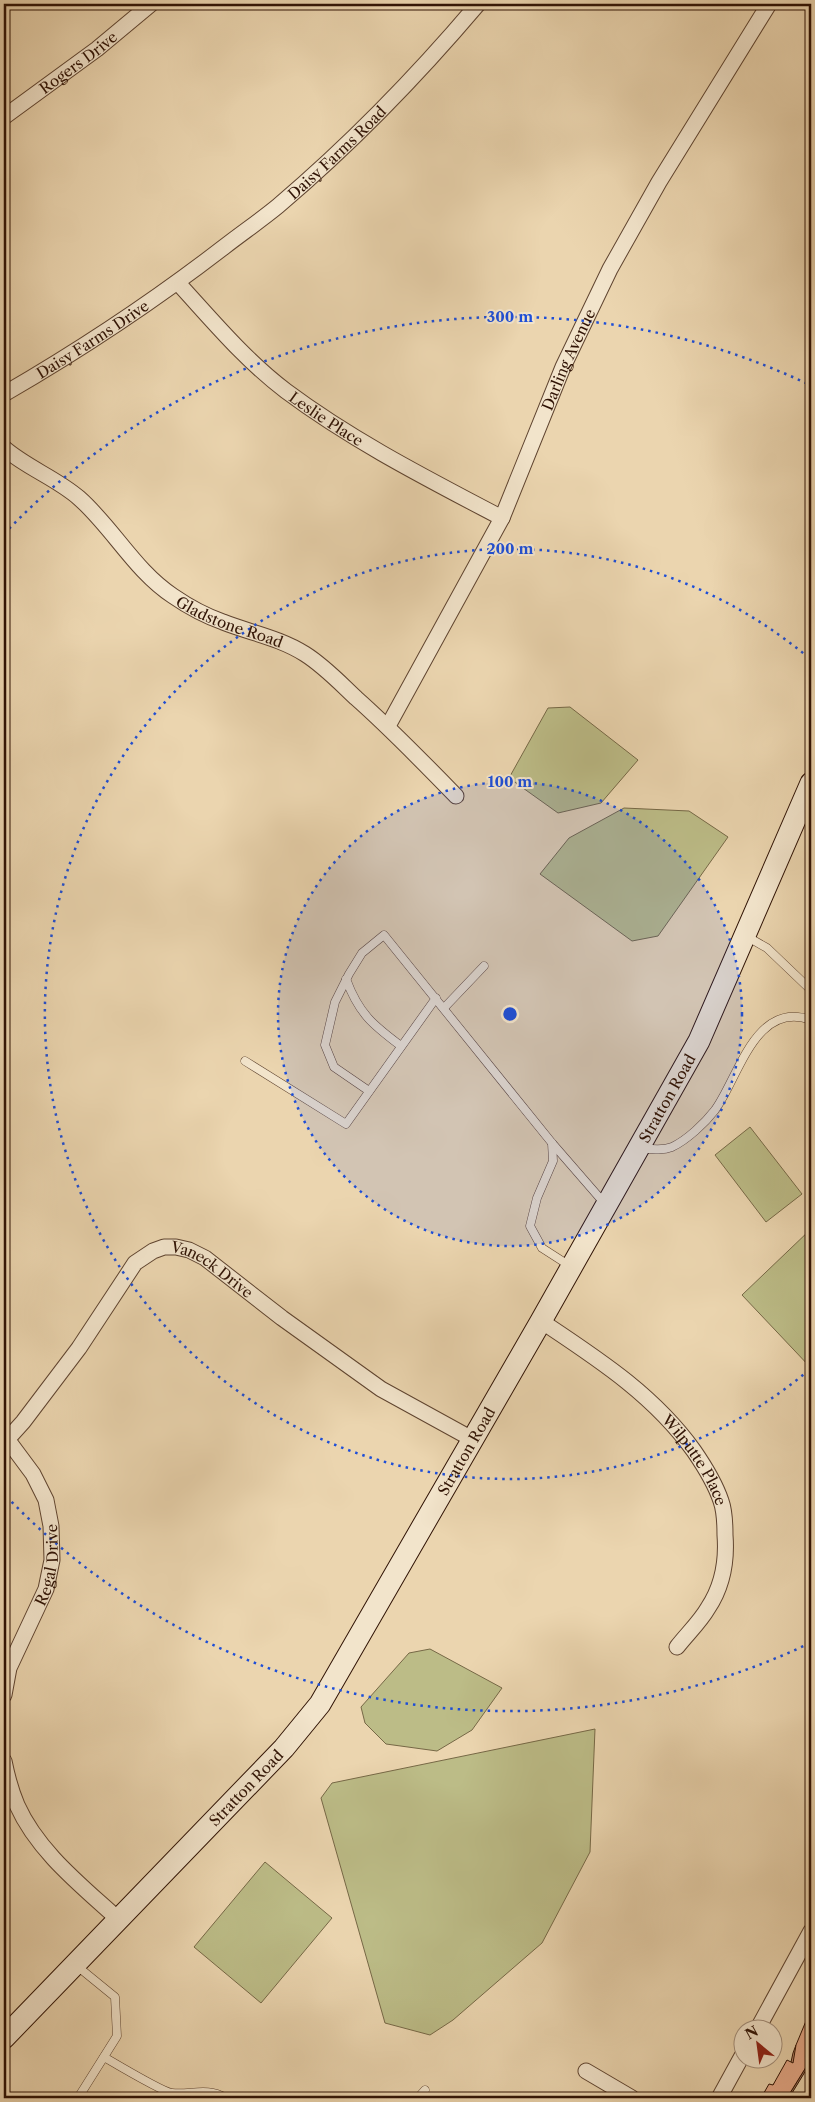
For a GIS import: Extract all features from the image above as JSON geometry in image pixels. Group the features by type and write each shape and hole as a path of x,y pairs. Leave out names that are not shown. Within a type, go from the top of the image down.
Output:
{"street":[{"name":"Rogers Drive","path":"4,117 97,49 151,4"},
{"name":"Daisy Farms Road","path":"178,283 278,206 360,131 433,57 478,4"},
{"name":"Darling Avenue","path":"388,726 502,518 563,367 610,269 659,182 769,4"},
{"name":"Daisy Farms Drive","path":"4,394 54,365 178,283"},
{"name":"Leslie Place","path":"178,283 224,335 284,390 339,428 395,462 502,518"},
{"name":"Gladstone Road","path":"4,448 65,486 80,499 158,585 173,596 195,610 224,623 272,638 303,653 328,670 388,726 456,796"},
{"name":"Stratton Road","path":"4,2038 254,1780 304,1725 341,1668 572,1268 699,1041 811,782"},
{"name":"Vaneck Drive","path":"6,1441 79,1348 135,1263 153,1251 176,1247 190,1250 206,1258 282,1318 381,1389 472,1440"},
{"name":"Wilputte Place","path":"541,1321 616,1372 653,1404 681,1433 702,1462 722,1502 726,1545 723,1574 708,1609 677,1647"},
{"name":"Regal Drive","path":"4,1695 9,1668 46,1589 52,1560 51,1526 46,1500 33,1474 6,1441"},
{"path":"4,1761 12,1793 30,1829 50,1855 119,1920"},
{"path":"762,2020 811,1931"},
{"path":"719,2098 734,2070"},
{"path":"586,2071 632,2098"}],"lane":[{"path":"369,1091 334,1067 325,1045 335,1002 346,979 362,953 384,935 552,1143 607,1206"},
{"path":"745,936 767,948 811,990"},
{"path":"444,1008 484,966"},
{"path":"346,979 354,999 371,1023 401,1046"},
{"path":"245,1061 346,1124 436,998"},
{"path":"640,1148 661,1149 672,1147 705,1122 728,1090 750,1045 760,1032 770,1024 791,1017 802,1016 811,1020"},
{"path":"552,1143 553,1161 537,1198 530,1226 542,1248 572,1268"},
{"path":"75,1965 116,1997 117,2036 78,2098"},
{"path":"104,2057 171,2093 193,2091 218,2094 226,2098"},
{"path":"418,2098 424,2090"}],"green space":[{"path":"570,707 638,760 601,803 558,813 509,778 548,708"},
{"path":"624,808 689,811 728,837 658,936 632,941 540,874 569,838"},
{"path":"750,1127 802,1194 766,1222 715,1155"},
{"path":"811,1229 811,1368 742,1295"},
{"path":"430,1649 502,1688 472,1730 437,1751 386,1744 365,1723 361,1707 409,1653"},
{"path":"595,1729 590,1852 542,1943 453,2020 430,2035 385,2023 321,1798 332,1783"},
{"path":"265,1862 332,1918 261,2003 194,1947"}],"building":[{"path":"811,2009 811,2059 790,2093 793,2095 790,2098 761,2098 769,2084 773,2085 787,2060 793,2063 796,2045"},
{"path":"183,2094 189,2098 179,2098"}]}
